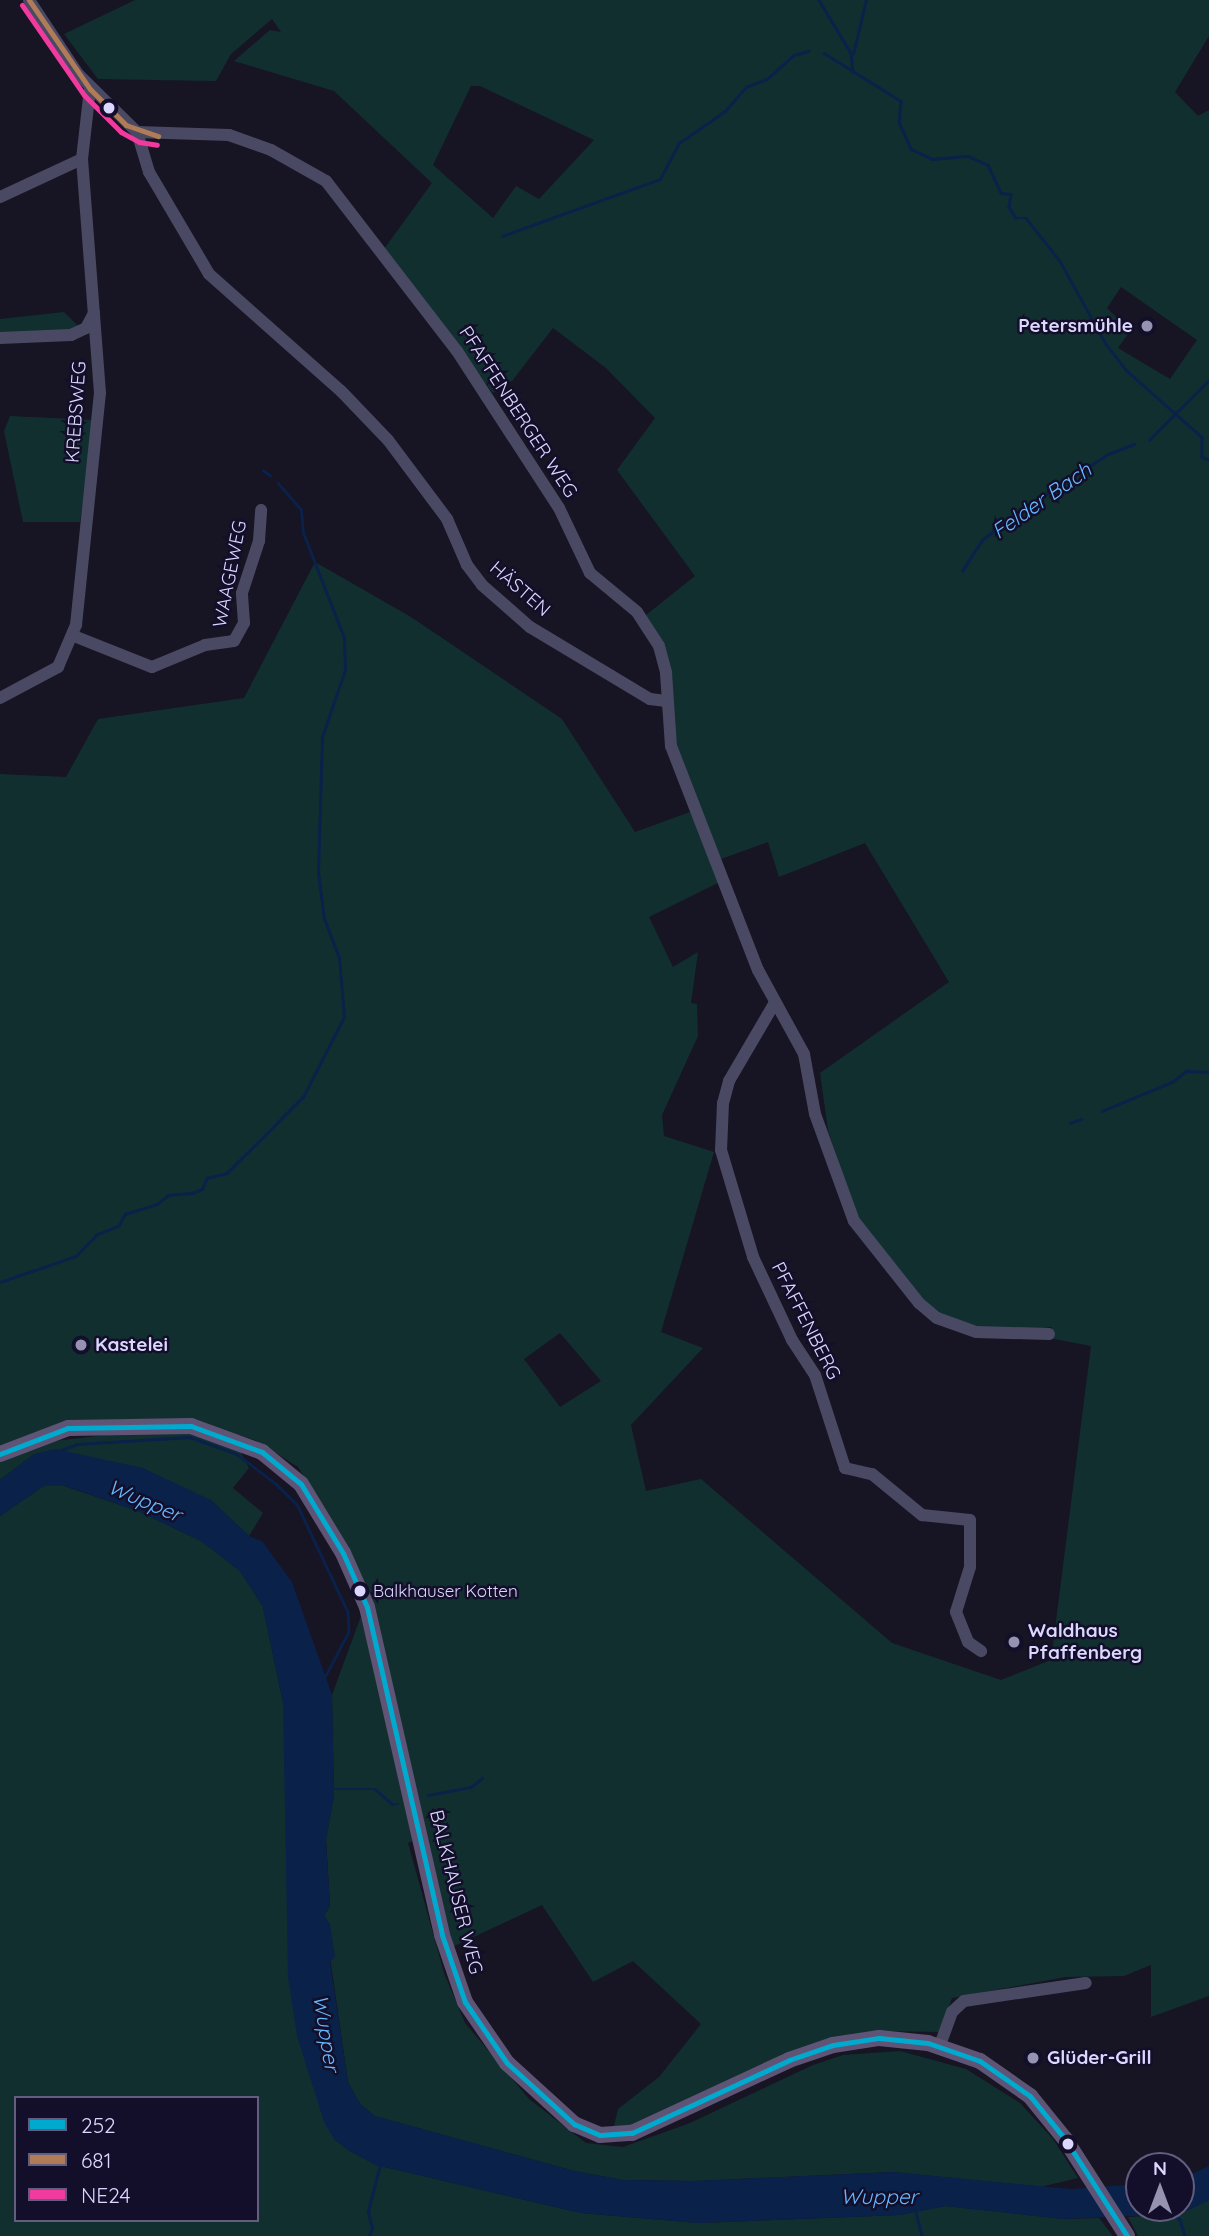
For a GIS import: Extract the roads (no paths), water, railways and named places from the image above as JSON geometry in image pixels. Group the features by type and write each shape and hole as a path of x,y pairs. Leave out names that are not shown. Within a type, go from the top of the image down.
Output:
{"main road":[{"name":"BALKHAUSER WEG","path":"0,1454 68,1428 181,1425 207,1429 262,1452 295,1478 328,1525 367,1607 442,1935 464,2002 507,2063 583,2130 609,2136 632,2133 789,2060 845,2042 900,2039 940,2045 980,2061 1014,2082 1065,2139 1125,2233"}],"street":[{"path":"29,0 90,89 137,132"},
{"name":"KREBSWEG","path":"0,698 55,670 74,636 100,406 82,159 90,89"},
{"name":"HÄSTEN","path":"137,132 149,172 208,274 289,344 388,440 447,519 467,565 482,585 530,627 650,699 666,701"},
{"name":"PFAFFENBERGER WEG","path":"137,132 229,135 271,150 326,181 464,361 559,508 586,567 650,629 665,664 671,746 774,1004 785,1014 804,1054 815,1114 854,1221 919,1303 957,1326 1003,1335 1049,1334"},
{"path":"0,197 82,159"},
{"path":"0,338 71,335 86,328 94,312"},
{"name":"WAAGEWEG","path":"74,636 152,667 205,645 234,641 244,623 242,593 259,541 261,510"},
{"name":"PFAFFENBERG","path":"774,1004 729,1081 723,1103 721,1150 753,1257 792,1340 815,1375 845,1468 872,1474 922,1515 970,1520 970,1567 956,1612 968,1643 981,1651"},
{"path":"940,2045 952,2011 964,2001 1086,1983"}],"water":[{"name":"Wupper","path":"55,1449 143,1468 211,1500 249,1536 262,1541 292,1582 332,1695 334,1795 326,1840 330,1906 324,1915 330,1924 335,1957 330,1962 348,2082 360,2104 375,2116 574,2171 623,2180 695,2181 893,2172 1071,2189 1125,2185 1125,2216 1064,2219 945,2206 900,2215 698,2223 581,2213 376,2165 348,2150 334,2139 324,2122 297,2036 288,1977 283,1703 263,1607 240,1571 201,1541 138,1511 65,1486 44,1486 0,1516 0,1480 34,1454"},
{"path":"1209,2166 1209,2200 1195,2207 1195,2172"}],"waterway":[{"path":"819,0 851,53 853,71 901,101 899,122 911,149 932,159 968,156 988,165 1001,193 1011,194 1009,207 1016,218 1026,218 1060,261 1106,344 1126,370 1202,437 1202,457 1209,460"},
{"path":"853,54 866,0"},
{"path":"502,236 660,179 679,143 725,111 746,87 767,79 794,55 808,51"},
{"path":"824,53 853,71"},
{"path":"1149,440 1209,380"},
{"name":"Felder Bach","path":"962,571 982,540 1011,517 1108,454 1134,444"},
{"path":"263,470 270,475"},
{"path":"0,1282 76,1256 96,1235 119,1225 125,1214 157,1204 168,1195 193,1193 202,1189 207,1178 227,1173 303,1097 344,1017 339,958 324,919 318,873 322,737 345,670 344,638 303,533 301,510 278,484"},
{"path":"1102,1111 1172,1082 1186,1071 1209,1072"},
{"path":"1070,1123 1081,1119"},
{"path":"59,1451 77,1444 190,1437 237,1454 275,1483 297,1504 348,1612 349,1632 322,1683"},
{"path":"428,1795 471,1787 482,1778"},
{"path":"331,1789 375,1789 392,1804 398,1804"},
{"path":"369,2236 372,2229 368,2211 380,2165"},
{"name":"Wupper","path":"915,2209 922,2236"},
{"path":"1181,2222 1185,2236"}],"place":[{"name":"Petersmühle","path":"1147,326"},
{"name":"Kastelei","path":"81,1345"},
{"name":"Balkhauser Kotten","path":"360,1591"},
{"name":"Waldhaus Pfaffenberg","path":"1014,1642"},
{"name":"Glüder-Grill","path":"1033,2058"}]}
